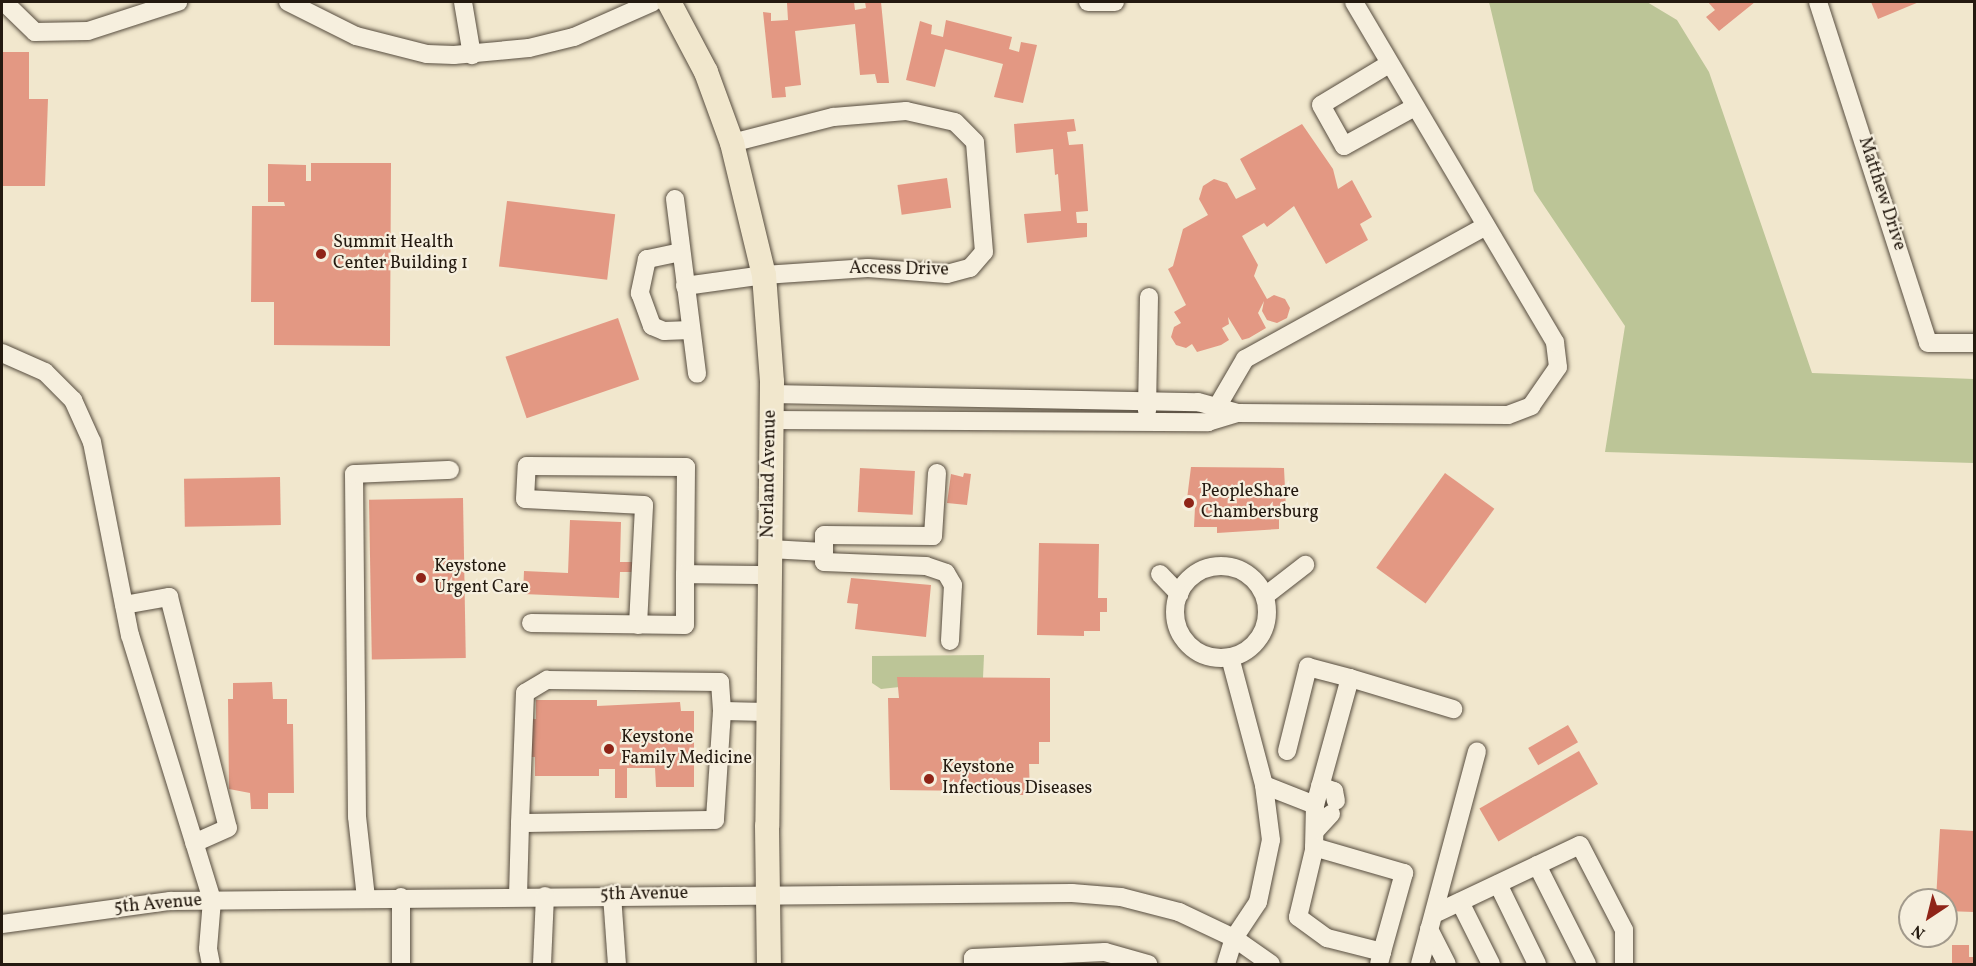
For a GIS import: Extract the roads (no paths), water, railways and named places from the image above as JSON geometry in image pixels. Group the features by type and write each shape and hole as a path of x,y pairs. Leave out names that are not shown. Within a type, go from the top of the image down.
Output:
{"main road":[{"name":"Norland Avenue","path":"669,2 706,72 732,143 765,275 771,394 768,712 769,964"}],"street":[{"path":"4,2 34,32 88,31 178,2"},
{"path":"288,2 316,19 381,44 427,54 472,55 529,48 574,37 653,2"},
{"path":"463,2 472,55"},
{"path":"1088,2 1115,2"},
{"path":"771,394 1198,402 1238,413 1509,415 1531,406 1558,367 1555,342 1354,2"},
{"name":"Matthew Drive","path":"1818,2 1928,343 1974,343"},
{"path":"1389,64 1321,105 1344,146 1415,107"},
{"name":"Access Drive","path":"685,286 765,275 868,268 947,274 970,268 984,252 975,142 955,122 906,111 833,117 732,143"},
{"path":"675,199 696,374"},
{"path":"1217,407 1245,359 1486,226"},
{"path":"681,252 647,259 640,293 652,326 664,331 691,330"},
{"path":"1146,422 1149,297"},
{"path":"2,353 45,372 73,399 92,442 124,605 212,900 208,949 211,964"},
{"path":"771,420 1208,422 1238,413"},
{"path":"531,623 638,626 685,625 686,467 527,466 525,499 644,505 638,626"},
{"path":"366,898 357,817 354,474 450,470"},
{"path":"937,473 933,536 824,535 824,562 926,566 946,573 953,585 950,641"},
{"path":"770,549 824,552"},
{"path":"1265,596 1305,565"},
{"path":"1227,567 1253,579 1265,596 1267,619 1262,633 1243,653 1230,657 1202,654 1181,635 1175,615 1179,594 1198,572 1227,567"},
{"path":"685,574 769,575"},
{"path":"1160,574 1179,594"},
{"path":"124,605 170,597 228,828 194,843"},
{"path":"1226,964 1234,938 1258,902 1271,840 1264,785 1230,657"},
{"path":"1287,751 1308,667 1453,709"},
{"path":"1315,838 1404,873 1381,958 1327,939 1298,917 1315,838 1315,805 1350,678"},
{"path":"518,896 520,823 525,693 547,680 720,682 722,711 715,820 520,823"},
{"path":"722,711 768,712"},
{"path":"1420,964 1477,752"},
{"path":"1264,785 1315,805"},
{"path":"1315,838 1333,807 1334,791 1320,786"},
{"path":"1432,922 1460,902 1580,845 1624,930 1624,964"},
{"path":"1537,865 1587,964"},
{"path":"1498,884 1537,964"},
{"name":"5th Avenue","path":"2,924 170,901 768,894 1095,894 1168,908 1234,938 1271,964"},
{"path":"542,964 545,896"},
{"path":"612,896 617,964"},
{"path":"401,897 401,964"},
{"path":"1460,902 1491,964"},
{"path":"1432,922 1447,964"},
{"path":"973,964 973,958 1105,952 1148,964"}],"place":[{"name":"Summit Health Center Building 1","path":"321,254"},
{"name":"PeopleShare Chambersburg","path":"1189,503"},
{"name":"Keystone Urgent Care","path":"421,578"},
{"name":"Keystone Family Medicine","path":"609,749"},
{"name":"Keystone Infectious Diseases","path":"929,779"}]}
